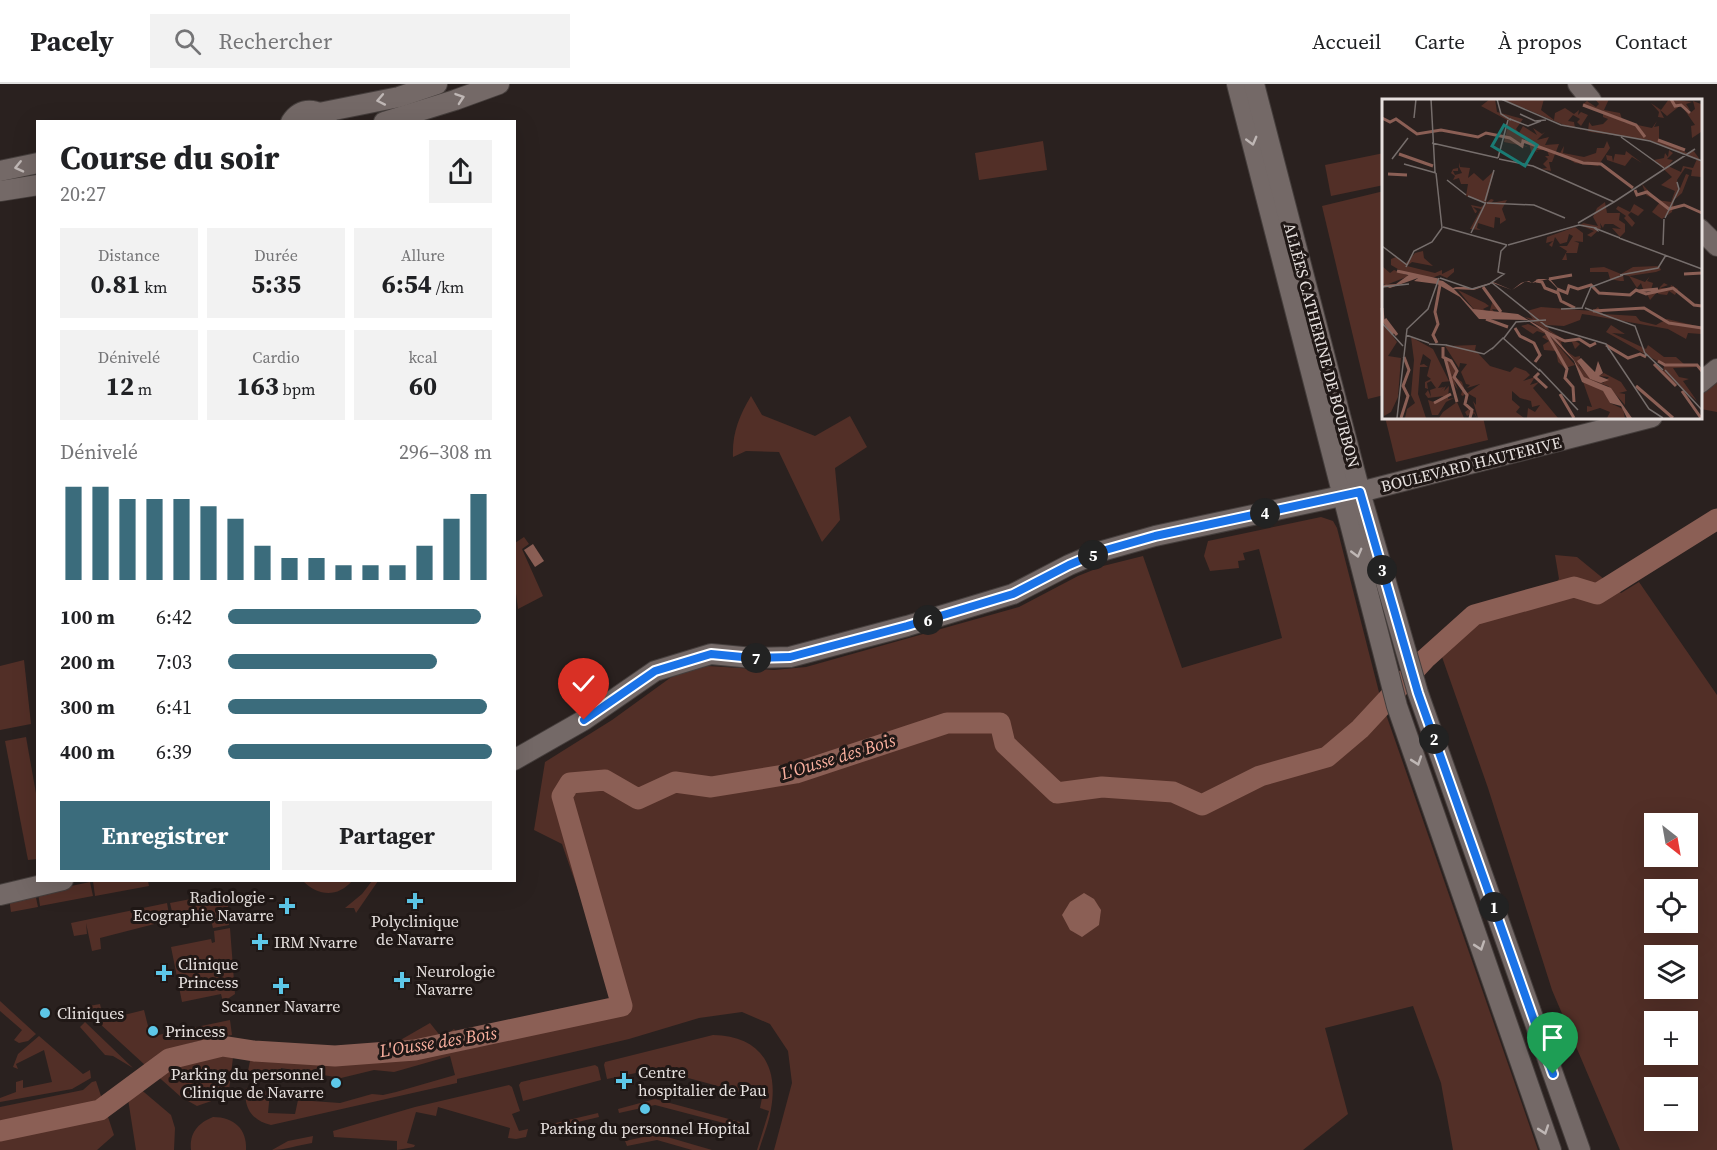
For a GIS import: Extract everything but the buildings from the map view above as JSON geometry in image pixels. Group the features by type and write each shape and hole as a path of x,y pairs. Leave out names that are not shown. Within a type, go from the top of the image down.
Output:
{"main road":[{"path":"291,120 304,110 323,117 399,97 437,84"},
{"path":"390,120 499,84"},
{"name":"ALLÉES CATHERINE DE BOURBON","path":"1237,84 1352,494 1418,693 1580,1150"},
{"name":"ALLÉES CATHERINE DE BOURBON","path":"1254,84 1352,494 1349,522 1397,706 1551,1150"},
{"path":"1578,84 1590,99"},
{"path":"0,171 36,163"},
{"path":"0,191 36,185"},
{"path":"1702,230 1717,246"},
{"path":"1702,382 1717,369"},
{"name":"BOULEVARD HAUTERIVE","path":"516,759 584,720 655,671 711,654 753,658 790,657 907,626 1013,594 1102,551 1144,539 1352,494 1648,418"},
{"path":"0,881 36,875"},
{"path":"0,895 55,882"}],"shaded area":[{"path":"1043,141 1047,170 979,180 975,153"},
{"path":"1382,153 1382,185 1331,196 1325,165"},
{"path":"1382,191 1382,396 1368,399 1322,206"},
{"path":"1717,379 1717,412 1702,409 1702,391"},
{"path":"751,396 762,415 815,436 850,416 867,447 835,468 840,520 822,542 779,452 746,451 733,457 737,425"},
{"path":"1385,418 1483,418 1488,440 1396,462"},
{"path":"1321,517 1333,521 1337,528 1381,700 1538,1150 1453,1150 1441,1083 1413,1006 1325,1028 1348,1114 1303,1150 774,1150 792,1083 788,1051 770,1024 742,1012 699,1018 629,1039 457,1079 457,1083 271,1125 254,1117 250,1112 245,1095 246,1088 270,1092 268,1113 295,1114 298,1100 340,1103 372,1094 383,1095 396,1092 455,1075 450,1056 394,1072 374,1070 341,1078 281,1068 279,1076 248,1071 251,1056 332,1059 450,1050 617,1003 562,844 534,830 545,762 612,720 670,678 688,670 708,666 774,670 806,667 1019,607 1078,576 1103,566 1143,556 1182,668 1282,638 1259,549 1243,553 1245,560 1238,561 1239,568 1210,571 1204,556 1208,541"},
{"path":"524,537 529,544 522,549 543,596 518,609 516,594 516,542"},
{"path":"533,544 544,561 535,567 524,550"},
{"path":"1555,555 1577,557 1621,593 1639,582 1717,695 1717,1150 1620,1150 1552,990 1488,788 1435,637 1541,602 1559,579"},
{"path":"24,660 31,724 0,730 0,666"},
{"path":"26,737 36,793 36,859 28,860 5,741"},
{"path":"90,882 93,896 40,906 38,893"},
{"path":"93,882 148,882 149,886 95,896"},
{"path":"304,882 351,882 340,890 328,893"},
{"path":"371,882 377,882 356,913 354,908 345,908 362,894"},
{"path":"227,892 229,925 213,928 210,916 174,920 170,903"},
{"path":"35,893 38,907 11,912 9,898"},
{"path":"1084,893 1094,899 1101,910 1099,925 1082,937 1070,930 1062,915 1070,902"},
{"path":"167,903 170,920 100,938 101,949 92,951 86,923 87,934 74,936 71,923"},
{"path":"230,928 235,994 223,1002 221,994 182,1002 171,947 211,939 212,943 215,942 214,931"},
{"path":"0,1001 36,1034 28,1041 19,1043 14,1040 22,1030 0,1011"},
{"path":"100,1004 103,1017 110,1022 122,1020 124,1015 144,1010 150,1034 157,1032 158,1035 230,1020 232,1035 186,1044 145,1065 98,1022 89,1006"},
{"path":"85,1022 133,1068 113,1056 105,1055 80,1027"},
{"path":"430,1023 442,1038 454,1029 460,1037 416,1046 397,1042"},
{"path":"713,1035 743,1041 754,1047 768,1066 773,1093 771,1109 759,1150 757,1150 769,1111 760,1108 762,1098 655,1069 607,1079 605,1062"},
{"path":"39,1036 83,1074 90,1070 91,1078 72,1089 0,1102 0,1098 16,1092 16,1082 23,1080 23,1088 52,1082 44,1050 16,1064 18,1069 13,1067 18,1054"},
{"path":"222,1047 234,1049 229,1090 223,1097 197,1106 181,1097 153,1072 170,1060"},
{"path":"595,1065 598,1067 601,1080 523,1101 519,1085 521,1082"},
{"path":"96,1081 114,1135 97,1150 0,1150 0,1107 83,1090"},
{"path":"509,1085 512,1087 520,1111 512,1114 519,1131 528,1129 526,1137 508,1138 510,1128 438,1107 436,1116 416,1112 407,1143 415,1145 414,1147 397,1150 397,1141 334,1137 333,1131 415,1107"},
{"path":"138,1087 171,1115 175,1128 174,1150 136,1150 128,1099"},
{"path":"655,1099 740,1122 739,1127 655,1105 619,1113 618,1109"},
{"path":"598,1113 599,1117 544,1130 543,1126"},
{"path":"213,1117 227,1119 242,1130 246,1150 191,1150 191,1139 196,1129"},
{"path":"657,1134 712,1150 692,1150 657,1140 627,1146 625,1141"},
{"path":"313,1136 312,1143 272,1150 288,1141"}],"waterway":[{"name":"L'Ousse des Bois","path":"0,1131 100,1110 169,1059 222,1046 254,1051 335,1056 415,1050 622,1006 562,796 570,783 605,780 638,799 675,782 711,787 796,773 947,723 1000,723 1005,744 1057,793 1102,787 1173,792 1202,805 1260,776 1327,757 1360,729 1425,659 1474,615 1574,587 1597,594 1717,519"}],"place":[{"name":"Polyclinique de Navarre","path":"415,901"},
{"name":"Radiologie - Ecographie Navarre","path":"287,906"},
{"name":"IRM Nvarre","path":"260,942"},
{"name":"Clinique Princess","path":"164,973"},
{"name":"Neurologie Navarre","path":"402,980"},
{"name":"Scanner Navarre","path":"281,986"},
{"name":"Cliniques","path":"45,1013"},
{"name":"Princess","path":"153,1031"},
{"name":"Centre hospitalier de Pau","path":"624,1081"},
{"name":"Parking du personnel Clinique de Navarre","path":"336,1083"},
{"name":"Parking du personnel Hopital","path":"645,1109"}],"route":[{"path":"584,720 655,671 711,654 753,658 790,657 907,626 1013,594 1102,551 1155,536 1360,492 1418,693 1553,1074"}]}
